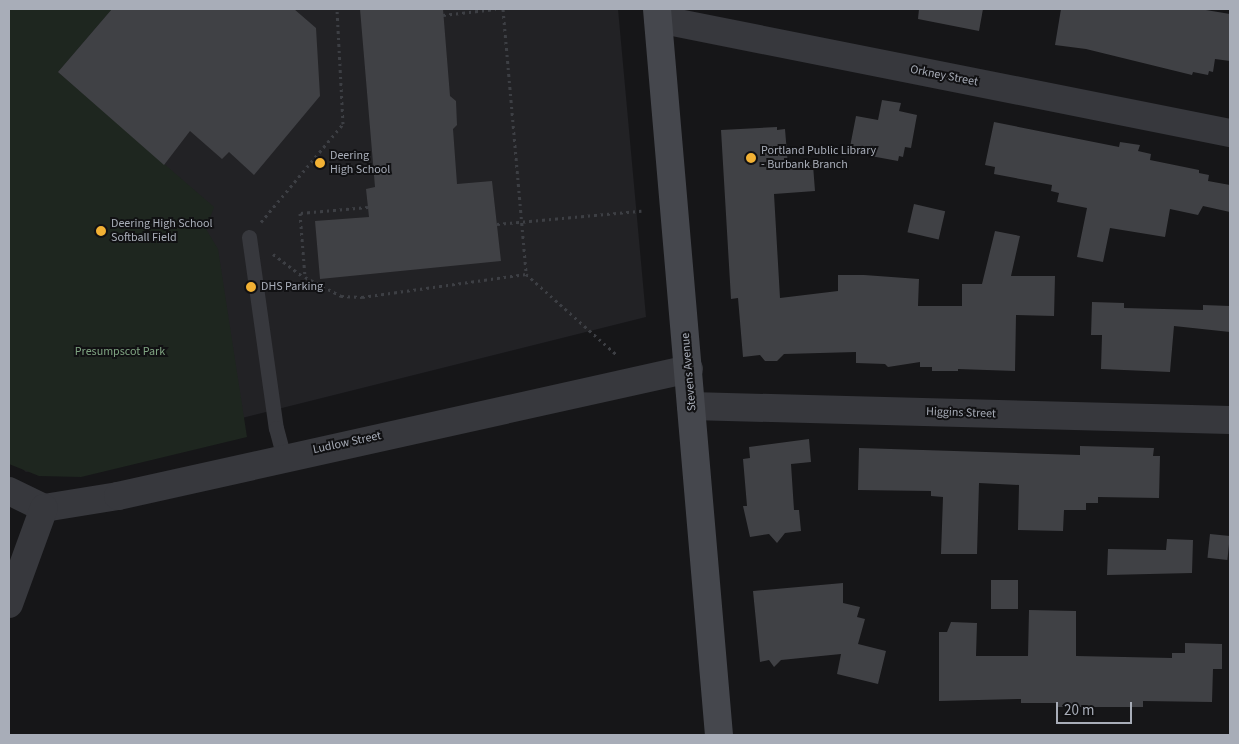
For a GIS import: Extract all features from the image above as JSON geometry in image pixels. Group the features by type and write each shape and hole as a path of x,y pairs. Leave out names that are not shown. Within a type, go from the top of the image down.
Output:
{"main road":[{"name":"Stevens Avenue","path":"658,14 718,735"}],"street":[{"name":"Orkney Street","path":"658,14 1230,133"},
{"name":"Ludlow Street","path":"44,508 118,496 284,457 689,369"},
{"name":"Higgins Street","path":"691,406 1230,420"},
{"path":"9,491 44,508 9,604"}],"lane":[{"path":"249,237 276,428 284,457"}],"path":[{"path":"337,9 343,124 249,237 305,277 341,296 362,297 526,274"},
{"path":"443,15 496,9"},
{"path":"503,9 526,274 617,356"},
{"path":"305,277 300,213 368,207"},
{"path":"497,224 641,211"}],"shaded area":[{"name":"Deering High School","path":"9,9 618,9 646,317 26,472 9,455"}],"green space":[{"name":"Presumpscot Park","path":"9,9 112,9 58,72 214,207 206,229 218,249 247,437 81,477 39,476 9,464"}],"building":[{"path":"112,9 294,9 316,28 320,96 254,175 229,152 222,159 190,131 164,165 58,72"},
{"path":"360,9 443,9 450,96 456,101 457,125 453,129 457,184 492,181 501,261 320,279 315,221 369,217 366,189 375,187"},
{"path":"919,9 983,9 979,31 918,19"},
{"path":"1061,9 1200,9 1230,14 1230,61 1215,59 1213,72 1209,71 1208,75 1193,72 1192,75 1086,49 1055,45"},
{"path":"882,100 901,103 899,111 917,115 911,148 905,147 903,157 899,156 898,161 849,152 856,116 878,120"},
{"path":"994,122 1119,147 1120,142 1140,145 1138,151 1151,154 1150,160 1199,170 1199,173 1209,175 1208,181 1230,185 1230,212 1203,206 1198,215 1170,209 1165,237 1110,228 1103,262 1077,257 1087,208 1057,202 1059,193 1051,191 1052,185 994,174 995,167 985,165"},
{"path":"777,127 777,130 785,129 788,166 813,165 815,191 774,194 780,298 838,291 838,275 864,275 919,279 918,306 962,306 962,284 982,284 995,231 1020,236 1011,276 1055,276 1054,316 1016,315 1015,371 958,369 958,371 932,371 932,367 920,367 920,362 888,367 885,364 856,363 856,352 784,354 777,361 765,361 760,355 743,357 738,298 731,299 721,130"},
{"path":"914,204 945,211 939,239 907,232"},
{"path":"1092,302 1124,303 1124,308 1203,310 1203,305 1230,306 1230,332 1174,326 1170,372 1101,369 1102,335 1091,335"},
{"path":"809,439 811,462 791,464 794,510 799,510 801,531 785,533 777,543 769,534 750,537 743,506 747,506 743,459 750,458 749,447"},
{"path":"1080,446 1154,448 1153,456 1160,456 1159,498 1098,497 1098,503 1086,503 1086,510 1064,510 1063,531 1018,530 1019,485 979,483 977,554 941,554 943,497 931,496 931,491 858,490 859,448 1080,455"},
{"path":"1210,534 1230,536 1227,560 1207,558"},
{"path":"1167,539 1193,540 1192,573 1107,575 1108,549 1166,550"},
{"path":"991,580 1018,580 1018,609 991,609"},
{"path":"843,583 843,603 860,607 857,617 865,619 858,644 886,651 878,684 837,674 841,654 781,660 774,667 769,660 760,662 753,591"},
{"path":"1029,610 1076,611 1076,656 1172,658 1172,653 1185,653 1185,643 1222,644 1222,669 1213,669 1212,702 1143,701 1143,707 1058,707 1058,703 1021,703 1021,699 939,701 939,632 947,632 951,622 977,623 976,656 1028,656"}],"place":[{"name":"Portland Public Library - Burbank Branch","path":"751,158"},
{"name":"Deering High School","path":"320,163"},
{"name":"Deering High School Softball Field","path":"101,231"},
{"name":"DHS Parking","path":"251,287"}]}
